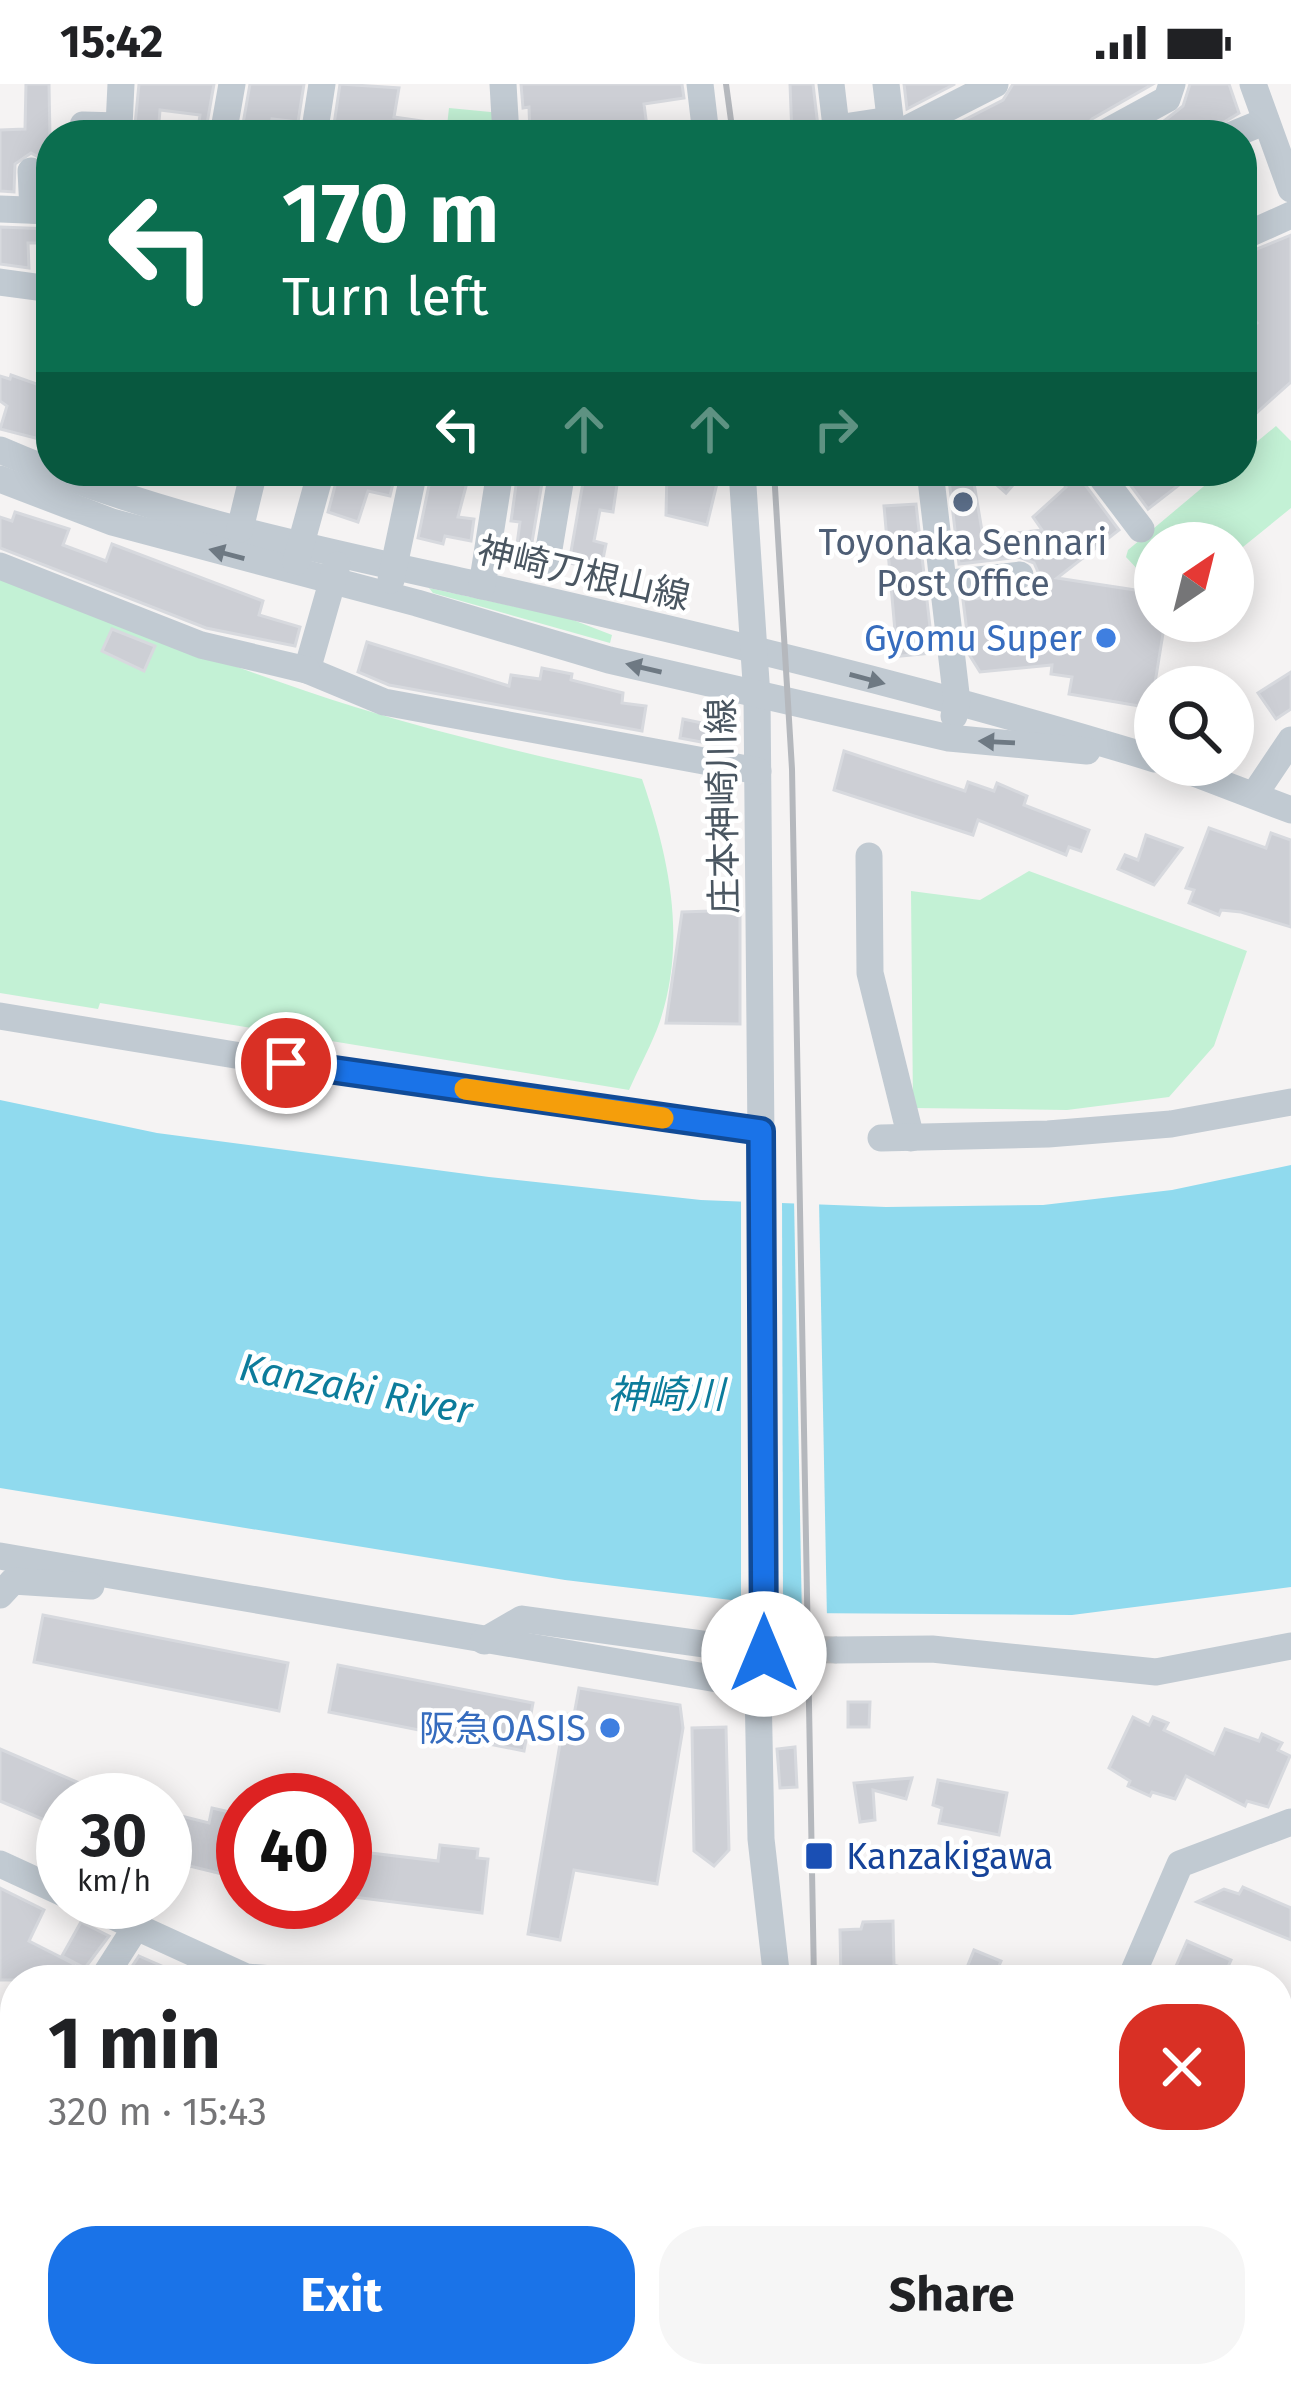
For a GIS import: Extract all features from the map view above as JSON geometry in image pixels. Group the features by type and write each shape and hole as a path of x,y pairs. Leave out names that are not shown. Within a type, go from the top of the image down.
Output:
{"street":[{"path":"119,120 121,84"},
{"path":"226,120 232,84"},
{"path":"316,120 322,84"},
{"path":"502,84 505,120"},
{"path":"700,84 704,120"},
{"path":"831,84 836,120"},
{"path":"886,84 891,120"},
{"path":"914,120 995,84"},
{"path":"1128,120 1167,99 1172,84"},
{"path":"1253,84 1291,189"},
{"path":"1257,125 1266,121"},
{"path":"31,171 36,189"},
{"path":"0,209 36,211"},
{"path":"1257,230 1291,214"},
{"path":"0,282 36,287"},
{"name":"神崎刀根山線","path":"0,450 36,464"},
{"name":"神崎刀根山線","path":"0,478 112,522 297,558 335,569 388,596 757,697 949,738 1134,757"},
{"name":"神崎刀根山線","path":"90,486 240,529 297,558"},
{"path":"240,529 250,486"},
{"path":"297,558 317,486"},
{"path":"388,596 411,486"},
{"path":"482,586 498,486"},
{"path":"546,567 560,486"},
{"name":"庄本神崎川線","path":"743,486 758,771 760,1839 776,1965"},
{"path":"932,486 957,702 949,738"},
{"path":"1108,486 1136,522"},
{"path":"0,566 201,645 307,670 384,702 758,771"},
{"name":"神崎刀根山線","path":"335,569 394,567 482,586 754,649 1134,753"},
{"path":"307,670 335,569"},
{"path":"943,584 1019,575"},
{"path":"1254,795 1291,740"},
{"path":"1230,786 1291,810"},
{"path":"869,856 870,974 911,1138"},
{"path":"0,1016 761,1136"},
{"path":"881,1138 1048,1134 1171,1124 1291,1102"},
{"path":"0,1556 484,1641 761,1674"},
{"path":"0,1595 13,1581 89,1587 118,1575"},
{"path":"484,1641 522,1618 732,1648"},
{"path":"837,1650 932,1649 1060,1666 1156,1672 1291,1646"},
{"path":"1136,1965 1180,1864 1291,1822"},
{"path":"0,1864 36,1881"},
{"path":"112,1965 135,1929"},
{"path":"140,1929 220,1965"}],"green space":[{"path":"449,108 501,113 501,120 448,120"},
{"path":"1276,426 1291,441 1291,508 1254,538 1254,522 1161,522 1204,486 1257,486 1257,442"},
{"path":"1134,545 1134,566 1126,557"},
{"path":"0,576 355,707 642,779 667,868 672,960 660,1021 629,1090 100,1003 98,1009 0,993"},
{"path":"429,588 568,618 612,635 610,643 433,593"},
{"path":"1029,871 1247,951 1214,1046 1169,1097 1067,1110 913,1108 911,891 980,900"}],"water":[{"name":"神崎川","path":"0,1100 157,1133 701,1200 886,1207 1043,1205 1172,1190 1291,1165 1291,1587 1072,1615 795,1613 788,1607 565,1580 0,1488"}],"pier":[{"path":"741,1195 782,1197 783,1612 741,1607"},
{"path":"794,1198 819,1199 827,1620 802,1619"}],"building":[{"path":"26,84 49,84 50,120 36,120 36,156 31,153 15,164 14,192 0,191 0,130 25,129"},
{"path":"139,84 214,84 208,120 160,110 159,120 135,120"},
{"path":"250,84 304,84 298,120 244,120"},
{"path":"340,84 399,88 394,117 415,120 335,120"},
{"path":"521,84 682,84 684,98 644,104 646,120 529,120 529,107 523,108"},
{"path":"790,84 813,84 817,120 791,120"},
{"path":"904,84 955,84 907,109"},
{"path":"1013,84 1153,84 1091,120 964,120 1003,100"},
{"path":"1190,84 1229,84 1239,113 1228,120 1165,120 1183,106"},
{"path":"0,227 36,228 36,243 28,243 29,268 0,264"},
{"path":"1291,235 1291,382 1257,413 1257,323 1257,249"},
{"path":"11,375 36,384 36,438 0,429 7,406 0,401 0,376 10,379"},
{"path":"335,486 392,486 390,496 368,491 358,522 328,512"},
{"path":"429,486 466,486 458,517 474,519 471,541 445,536 443,544 418,538"},
{"path":"516,486 541,486 530,554 516,552 520,522 511,521"},
{"path":"582,486 617,486 613,512 600,510 594,541 606,544 601,569 569,563"},
{"path":"667,486 716,486 707,525 666,515"},
{"path":"950,486 974,486 983,537 1042,530 1033,517 1065,486 1086,486 1119,530 1057,578 1134,590 1134,642 1162,642 1158,666 1134,666 1134,705 1069,694 1072,677 1051,674 1052,665 980,672 970,656 963,600 1023,593 1036,583 1038,572 1034,563 1019,557 959,564"},
{"path":"1131,486 1178,486 1148,509"},
{"path":"916,504 933,653 890,657 887,631 895,631 884,506"},
{"path":"15,512 69,529 63,545 106,561 112,544 263,601 259,615 300,627 295,646 206,628 0,548 0,517 12,521"},
{"path":"112,629 155,646 144,671 102,651"},
{"path":"367,642 509,686 511,675 540,679 542,668 572,674 571,680 623,693 622,703 646,706 642,731 389,685 358,672"},
{"path":"1291,672 1291,709 1276,719 1258,693"},
{"path":"683,719 735,730 733,748 680,738"},
{"path":"844,751 965,791 968,782 994,791 997,783 1027,796 1024,805 1089,830 1081,851 1069,847 1066,855 978,820 973,835 834,790"},
{"path":"1209,828 1266,848 1271,833 1291,840 1291,927 1241,912 1221,910 1219,915 1189,903 1194,890 1186,888"},
{"path":"1146,835 1182,848 1154,885 1118,869 1125,855 1138,860"},
{"path":"740,910 740,1024 666,1023 682,912"},
{"path":"43,1615 288,1663 279,1711 34,1662"},
{"path":"338,1665 533,1703 524,1751 329,1712"},
{"path":"579,1688 680,1705 683,1728 657,1884 574,1870 560,1940 528,1934 565,1714 574,1715"},
{"path":"848,1702 870,1702 869,1727 848,1727"},
{"path":"1133,1717 1149,1725 1153,1717 1168,1723 1164,1730 1214,1754 1225,1729 1259,1741 1262,1734 1282,1743 1278,1750 1290,1756 1268,1807 1247,1801 1245,1806 1186,1776 1175,1799 1152,1792 1150,1796 1128,1786 1130,1781 1109,1768"},
{"path":"726,1727 729,1850 714,1866 694,1851 692,1728"},
{"path":"795,1747 797,1787 780,1788 777,1749"},
{"path":"0,1749 56,1773 36,1773 36,1816 0,1801"},
{"path":"912,1778 906,1799 873,1790 875,1820 860,1822 854,1783"},
{"path":"938,1780 1007,1793 999,1835 939,1823 942,1808 933,1805"},
{"path":"212,1808 216,1809 216,1872 192,1867 192,1819 209,1823"},
{"path":"440,1845 478,1849 477,1858 488,1859 482,1913 372,1899 372,1853 438,1861"},
{"path":"1243,1887 1291,1908 1291,1940 1197,1902 1224,1889 1239,1894"},
{"path":"0,1888 36,1906 36,1927 29,1941 74,1965 0,1965"},
{"path":"893,1921 894,1965 841,1965 840,1930 861,1929 863,1922"},
{"path":"77,1929 95,1929 109,1936 87,1965 62,1956"},
{"path":"1187,1941 1231,1960 1229,1965 1177,1965"},
{"path":"974,1950 1001,1961 999,1965 968,1965"},
{"path":"139,1956 160,1965 133,1965"}],"tunnel":[{"path":"732,1648 837,1650"}],"railway":[{"path":"726,84 731,120"},
{"path":"775,486 792,769 814,1965"}],"slow traffic":[{"path":"465,1089 663,1118"}],"place":[{"name":"Toyonaka Sennari Post Office","path":"963,502"},
{"name":"Gyomu Super","path":"1106,638"},
{"name":"阪急OASIS","path":"610,1728"},
{"name":"Kanzakigawa","path":"819,1856"}],"route":[{"path":"286,1063 761,1131 764,1654"}],"water label":[{"name":"Kanzaki River","path":"356,1388"}]}
